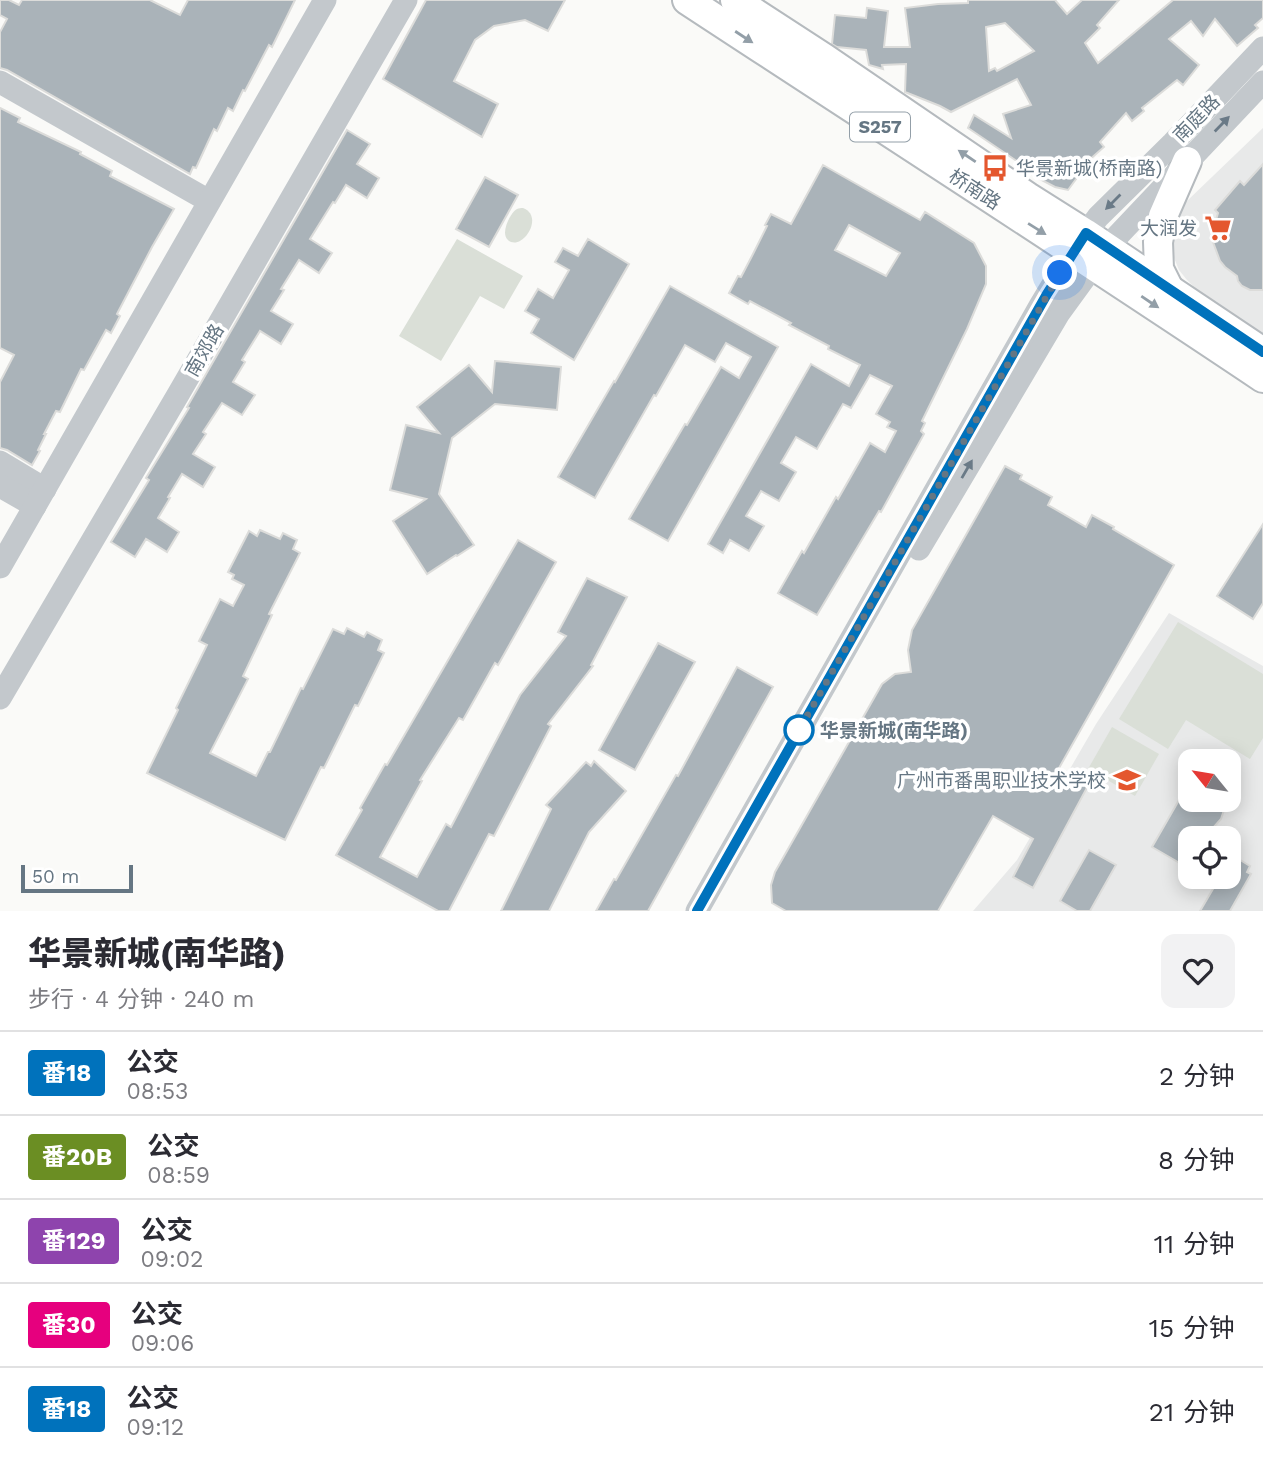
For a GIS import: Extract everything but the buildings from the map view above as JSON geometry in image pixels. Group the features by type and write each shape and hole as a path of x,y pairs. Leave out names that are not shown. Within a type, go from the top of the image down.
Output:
{"main road":[{"name":"桥南路","path":"687,0 1016,216 1169,289 1263,352"},
{"name":"桥南路","path":"734,0 1028,197 1090,249 1263,378"},
{"path":"1169,289 1159,269 1158,242 1163,216 1187,161"}],"street":[{"path":"0,567 325,0"},
{"name":"南郊路","path":"0,698 406,0"},
{"name":"南庭路","path":"1090,249 1098,217 1263,48"},
{"path":"0,82 209,201"},
{"name":"南庭路","path":"1090,249 1187,161 1263,82"},
{"path":"704,910 1059,313 1090,249"},
{"path":"0,462 40,497"},
{"path":"0,486 40,497"}],"shaded area":[{"name":"大润发","path":"1263,128 1263,334 1196,289 1179,270 1170,248 1175,220 1187,201"},
{"path":"523,208 532,219 531,226 524,238 512,242 505,236 506,227 514,211"},
{"path":"457,239 523,276 504,309 480,296 441,361 399,336"},
{"name":"广州市番禺职业技术学校","path":"1169,613 1263,666 1263,911 973,911 1017,860 1096,724"},
{"path":"1178,622 1263,674 1263,738 1250,759 1241,754 1241,749 1234,749 1186,720 1168,749 1119,719"},
{"path":"1112,727 1159,754 1135,796 1088,769"}],"bus line":[{"name":"番18","path":"697,911 1047,294 1086,233 1263,352"}],"place":[{"name":"华景新城(桥南路)","path":"995,168"},
{"name":"大润发","path":"1218,228"},
{"name":"华景新城(南华路)","path":"799,730"},
{"name":"广州市番禺职业技术学校","path":"1127,780"}],"route":[{"path":"799,730 794,739 1060,273"}]}
